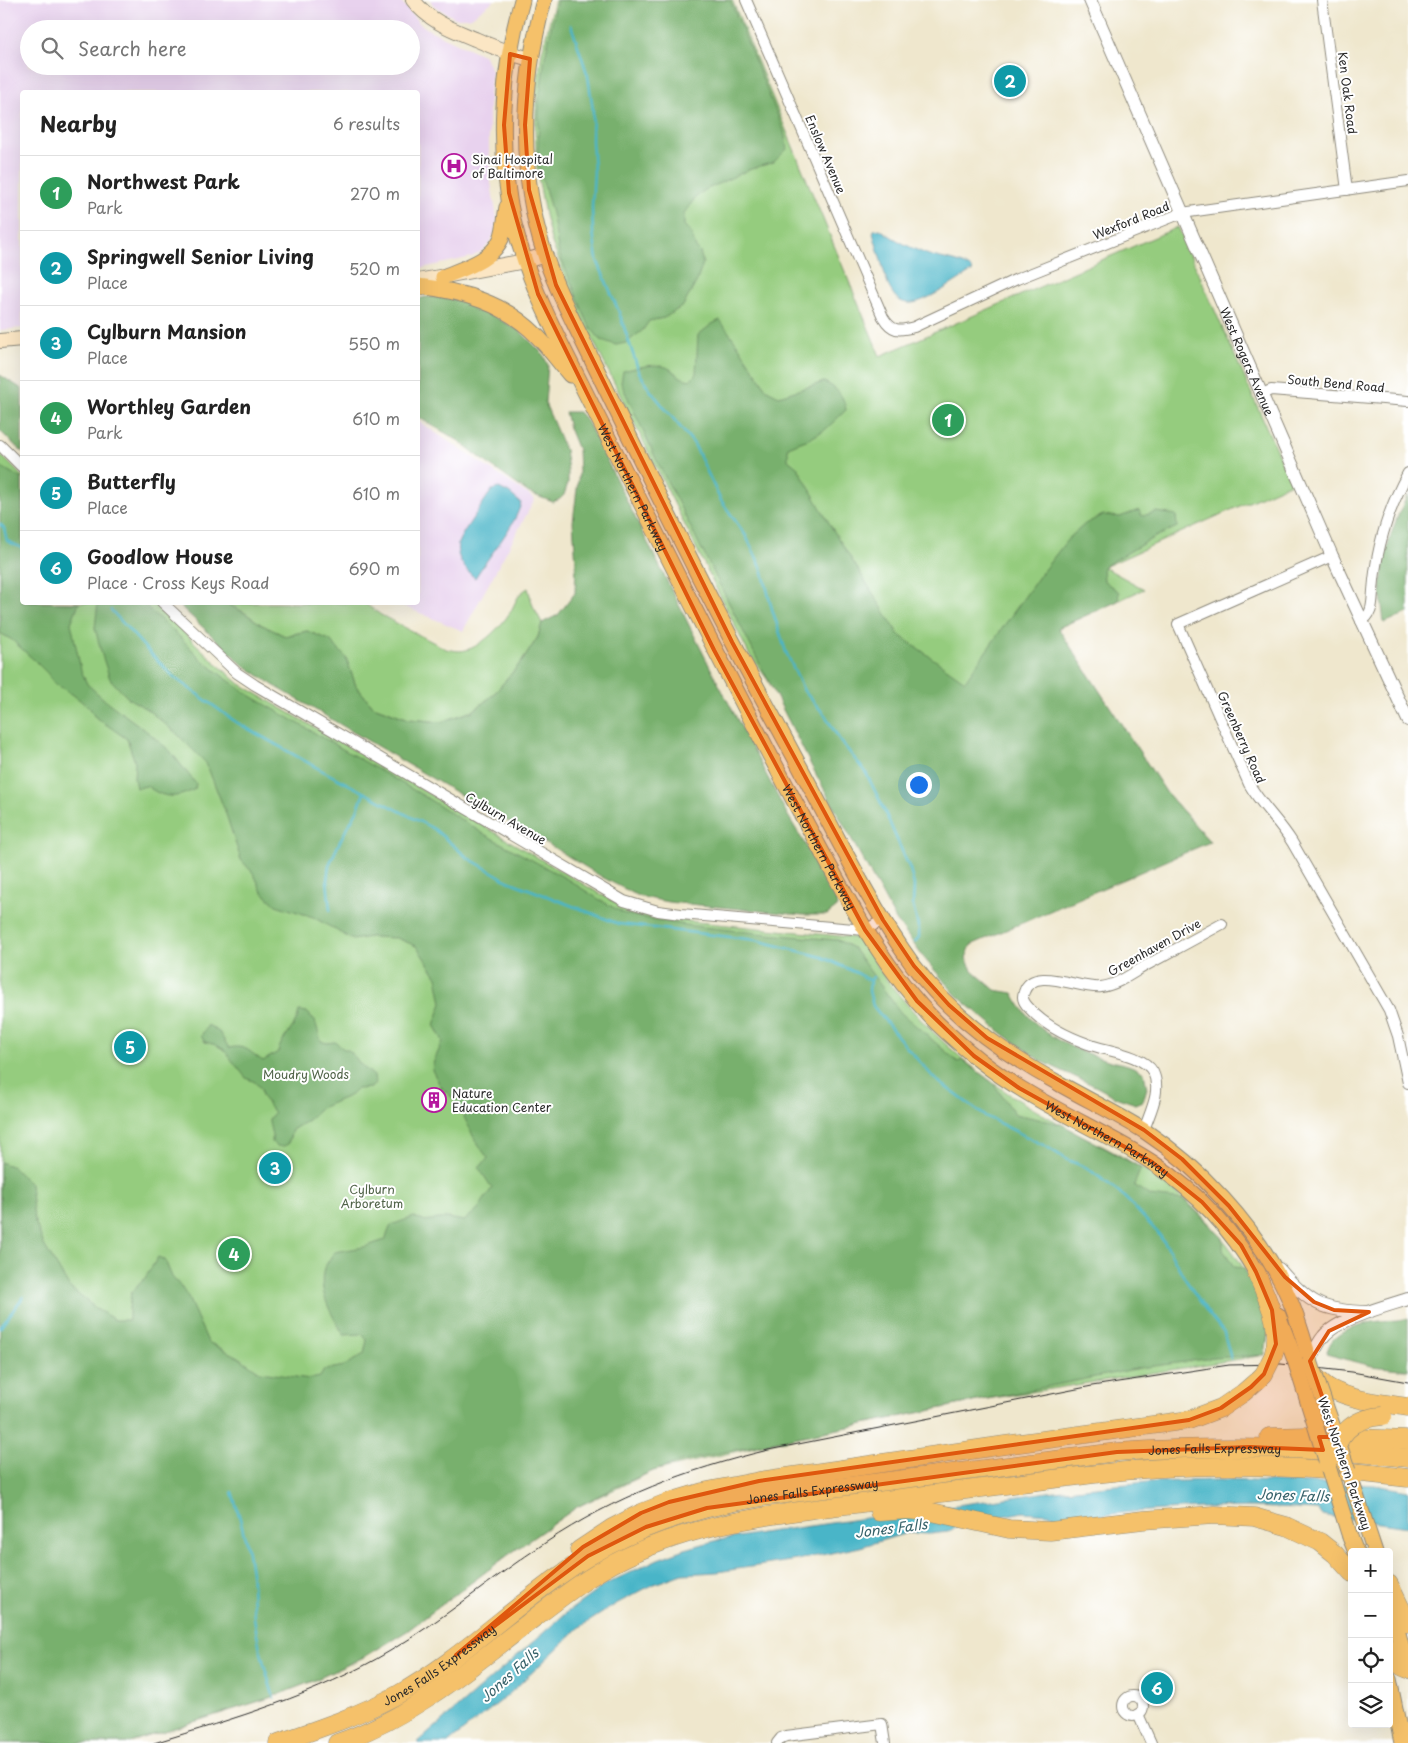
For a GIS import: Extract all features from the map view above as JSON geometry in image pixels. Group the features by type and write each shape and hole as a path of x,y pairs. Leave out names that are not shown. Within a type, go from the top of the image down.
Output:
{"highway":[{"path":"456,1654 552,1569 575,1552 612,1528 641,1513 670,1502 702,1492 759,1481 1189,1420 1222,1408 1243,1394 1264,1374 1274,1354 1276,1344 1274,1318 1256,1272"},
{"path":"1307,1366 1329,1388 1408,1418"},
{"path":"1327,1465 1338,1442 1347,1429 1356,1422 1384,1410 1408,1407"},
{"path":"1162,1449 1273,1436 1408,1440"},
{"name":"Jones Falls Expressway","path":"278,1743 336,1723 397,1694 456,1654 588,1556 646,1527 674,1517 734,1502 1081,1455 1162,1449 1250,1447 1322,1450 1408,1458"},
{"name":"Jones Falls Expressway","path":"337,1743 374,1728 436,1693 569,1591 624,1558 681,1535 730,1522 1083,1475 1163,1468 1277,1467 1350,1471 1408,1478"},
{"path":"766,1516 907,1510 942,1513 1009,1529 1063,1530 1151,1519 1214,1516 1254,1517 1286,1526 1320,1542 1335,1554 1348,1569"},
{"path":"1393,1592 1408,1622"},
{"path":"1393,1657 1402,1667 1408,1669"}],"main road":[{"path":"413,0 425,14 441,24 510,54 530,60"},
{"name":"West Northern Parkway","path":"522,0 510,54 504,125 508,193 525,261 554,331 740,701 865,930 897,978 934,1020 974,1056 1019,1088 1109,1137 1168,1174 1202,1202 1241,1246 1307,1366 1338,1442 1373,1545"},
{"name":"West Northern Parkway","path":"544,0 530,60 526,91 525,155 529,190 544,255 577,330 732,642 883,920 914,966 933,988 964,1019 987,1038 1030,1067 1144,1130 1182,1159 1212,1188 1244,1225 1264,1252 1283,1284 1307,1366 1327,1465 1354,1548"},
{"path":"443,277 478,262 496,246 501,239 504,228 508,193"},
{"path":"420,281 525,261 544,255"},
{"path":"420,286 446,289 468,295 504,310 536,335 589,400"},
{"path":"0,341 20,339"},
{"path":"1393,1615 1408,1669"},
{"path":"1390,1683 1402,1743"}],"street":[{"name":"Enslow Avenue","path":"746,0 883,317"},
{"name":"West Rogers Avenue","path":"1090,0 1332,556 1408,720"},
{"name":"Ken Oak Road","path":"1322,0 1347,190"},
{"name":"Wexford Road","path":"883,317 893,328 899,330 914,327 1018,279 1182,213 1408,181"},
{"name":"South Bend Road","path":"1262,394 1271,390 1408,401"},
{"path":"0,445 20,465"},
{"path":"1361,621 1367,618 1371,611 1379,548 1395,500 1408,472"},
{"name":"Greenberry Road","path":"1332,556 1178,624 1248,784 1258,800 1283,827 1389,1010 1398,1036 1408,1083"},
{"name":"Cylburn Avenue","path":"165,605 237,673 255,685 624,901 658,911 681,914 865,930"},
{"path":"865,930 883,920"},
{"name":"Greenhaven Drive","path":"1144,1130 1156,1097 1156,1087 1152,1071 1140,1060 1089,1045 1045,1024 1026,1004 1023,998 1024,991 1028,986 1041,979 1049,978 1094,988 1114,984 1222,924"},
{"path":"1264,1252 1285,1277 1319,1305 1338,1311 1369,1312"},
{"path":"1307,1366 1325,1334 1336,1326 1369,1312 1408,1299"},
{"path":"1138,1714 1151,1743"},
{"path":"777,1743 786,1736 882,1724 885,1743"}],"highlighted area":[{"path":"510,54 530,59 525,125 529,190 556,285 732,642 883,920 914,966 949,1005 987,1038 1144,1130 1182,1159 1229,1206 1285,1277 1314,1302 1334,1310 1369,1312 1329,1331 1310,1361 1336,1437 1319,1437 1323,1450 1250,1447 1117,1452 707,1508 646,1527 588,1556 456,1655 583,1547 641,1513 669,1502 759,1481 1189,1420 1221,1408 1251,1387 1264,1374 1276,1344 1272,1310 1256,1272 1241,1245 1202,1202 1152,1162 1019,1088 974,1056 917,1001 865,930 714,650 538,294 509,193 504,125"}],"shaded area":[{"name":"Sinai Hospital of Baltimore","path":"0,0 400,0 417,20 20,20 20,75 420,75 420,24 429,30 485,56 492,73 489,92 489,148 491,183 497,219 494,235 485,249 472,257 420,269 420,90 20,90 20,328 0,330"},
{"path":"430,0 495,0 470,18 455,18 434,6"},
{"path":"420,422 535,499 463,631 401,605 420,605"}],"green space":[{"path":"555,0 732,0 880,356 1178,227 1291,483 1104,567 1144,589 1058,628 1166,792 1210,842 797,720 749,654 576,306 551,240 537,170 535,130 537,87 542,52"},
{"path":"557,0 730,0 784,131 787,149 774,162 748,170 705,190 696,197 684,214 684,225 691,233 703,263 697,281 683,306 664,318 649,321 643,330 626,343 616,345 601,340 590,327 585,316 559,254 553,217 539,167 539,102 545,57"},
{"path":"439,297 476,303 492,315 520,331 543,354 548,365 545,403 565,450 568,470 568,483 564,495 560,499 553,502 529,493 459,441 420,418 420,298"},
{"path":"720,320 767,390 779,396 824,382 833,387 842,397 846,410 826,429 811,438 788,447 788,460 798,468 832,528 899,635 965,681 1040,575 1068,539 1085,524 1103,515 1120,517 1139,510 1142,516 1156,512 1176,515 1177,527 1153,538 1103,567 1104,581 1119,592 1118,601 1058,628 1166,792 1210,842 971,945 966,958 972,970 995,990 1013,993 1030,1018 1051,1036 1076,1049 1129,1065 1144,1073 1147,1088 1143,1101 1136,1104 1115,1097 1041,1061 1002,1033 957,996 924,958 896,920 812,767 657,461 621,383 623,371 653,365 670,369 680,377 690,380 696,374 698,335"},
{"path":"0,375 20,388 20,450 0,431"},
{"path":"565,412 579,412 587,421 714,675 787,814 835,895 837,907 827,915 803,915 668,902 638,896 602,877 273,685 242,664 179,605 230,605 262,625 285,636 307,631 330,640 346,658 356,686 373,706 409,719 441,722 473,711 493,695 523,660 538,637 542,623 558,615 575,593 576,564 573,522 579,472 578,450"},
{"name":"Cylburn Arboretum","path":"0,454 20,474 20,605 155,605 240,684 626,909 666,919 859,938 884,976 908,1005 934,1033 977,1071 1028,1106 1140,1167 1189,1203 1218,1233 1231,1250 1265,1306 1269,1325 1265,1355 987,1399 784,1440 653,1471 577,1507 508,1555 407,1631 366,1656 313,1681 269,1698 127,1743 0,1743"},
{"path":"0,466 20,478 20,605 78,605 71,623 81,670 87,684 170,751 196,784 195,789 182,795 171,796 159,793 147,786 136,788 134,778 135,762 127,739 94,716 90,708 72,694 54,683 33,659 12,640 0,633"},
{"path":"1408,495 1408,613 1384,623 1381,592 1383,567 1393,530"},
{"path":"528,588 533,606 542,623 538,637 523,660 493,695 473,711 441,722 409,719 373,706 356,686 346,658 307,631 285,636 262,625 230,605 367,605 381,615 446,649 461,651 472,648 492,634"},
{"name":"Cylburn Arboretum","path":"98,605 144,605 175,632 202,660 251,696 422,795 484,834 567,879 625,914 685,925 838,940 853,948 901,1013 958,1062 963,1060 993,1083 1015,1114 1061,1124 1141,1168 1134,1185 1150,1196 1184,1200 1223,1238 1223,1249 1234,1267 1244,1268 1265,1307 1269,1321 1265,1355 1213,1358 1140,1368 677,1463 615,1487 577,1507 508,1555 407,1631 366,1656 313,1681 269,1698 127,1743 0,1743 0,1162 13,1167 30,1184 34,1219 44,1245 70,1288 98,1310 115,1320 129,1320 131,1293 145,1278 158,1257 165,1260 172,1277 185,1291 208,1342 238,1357 260,1372 310,1379 320,1377 324,1370 344,1366 364,1354 367,1340 362,1334 344,1335 325,1298 322,1281 323,1273 334,1252 364,1247 385,1240 391,1225 414,1217 423,1221 448,1218 464,1221 478,1209 492,1188 479,1168 488,1158 476,1142 457,1102 441,1087 432,1070 443,1041 434,1025 442,1003 437,977 416,946 397,938 370,937 353,940 313,917 276,905 262,892 254,874 241,860 225,811 206,763 176,733 148,710 128,698 110,679 95,628"},
{"name":"Moudry Woods","path":"299,1011 307,1012 315,1021 321,1041 326,1043 336,1042 342,1048 350,1051 362,1066 374,1076 375,1083 371,1088 357,1089 351,1095 321,1108 308,1120 292,1130 288,1144 279,1146 272,1142 269,1119 274,1113 262,1096 261,1089 255,1082 246,1078 223,1049 205,1042 201,1036 208,1025 219,1032 229,1048 244,1048 263,1061 278,1052 295,1023"},
{"path":"1408,1318 1408,1370 1372,1366 1326,1354 1334,1338 1351,1328 1369,1323"}],"water":[{"path":"880,229 916,250 959,263 973,271 922,300 914,303 900,301 888,285 873,233 874,230"},
{"path":"499,488 509,493 521,503 508,531 475,578 468,572 460,559 458,554 459,540 492,490"},
{"name":"Jones Falls","path":"1218,1480 1375,1485 1408,1491 1408,1527 1321,1515 1318,1510 1255,1507 1130,1512 1061,1520 1050,1514 1023,1512 962,1524 948,1532 930,1534 907,1533 860,1547 797,1560 717,1572 682,1574 654,1584 616,1604 579,1628 507,1696 448,1743 417,1743 566,1613 606,1584 658,1559 685,1549 714,1541 768,1532 1055,1491 1148,1482"}],"waterway":[{"path":"571,25 588,76 593,110 594,170 592,208 597,260 619,312 639,372 650,390 694,444 720,499 746,536 762,569 772,609 786,652 804,691 825,715 839,739 866,773 880,801 910,869 914,885 913,906 919,930 919,937 915,942"},
{"path":"0,524 4,528 7,541 20,547"},
{"path":"111,610 175,678 236,722 321,770 434,829 468,858 508,881 619,924 756,940 822,957 870,981"},
{"path":"330,910 327,880 329,865 357,811 364,793"},
{"path":"873,977 870,981 869,991 873,1006 935,1079 985,1116 1047,1147 1066,1159 1087,1168 1118,1191 1132,1205 1158,1233 1185,1279 1224,1333 1231,1359"},
{"path":"0,1328 23,1297"},
{"path":"232,1492 249,1557 254,1620 274,1698"}],"tram line":[{"path":"154,1743 275,1704 305,1693 362,1667 410,1639 506,1570 572,1526 598,1511 652,1486 709,1466 768,1450 1092,1386 1229,1365 1281,1364 1352,1372 1408,1382"}],"place":[{"name":"Springwell Senior Living","path":"1010,81"},
{"name":"Sinai Hospital of Baltimore","path":"454,166"},
{"name":"Northwest Park","path":"948,420"},
{"name":"Butterfly","path":"130,1047"},
{"name":"Nature Education Center","path":"434,1100"},
{"name":"Cylburn Mansion","path":"275,1168"},
{"name":"Worthley Garden","path":"234,1254"},
{"name":"Goodlow House","path":"1157,1688"}]}
